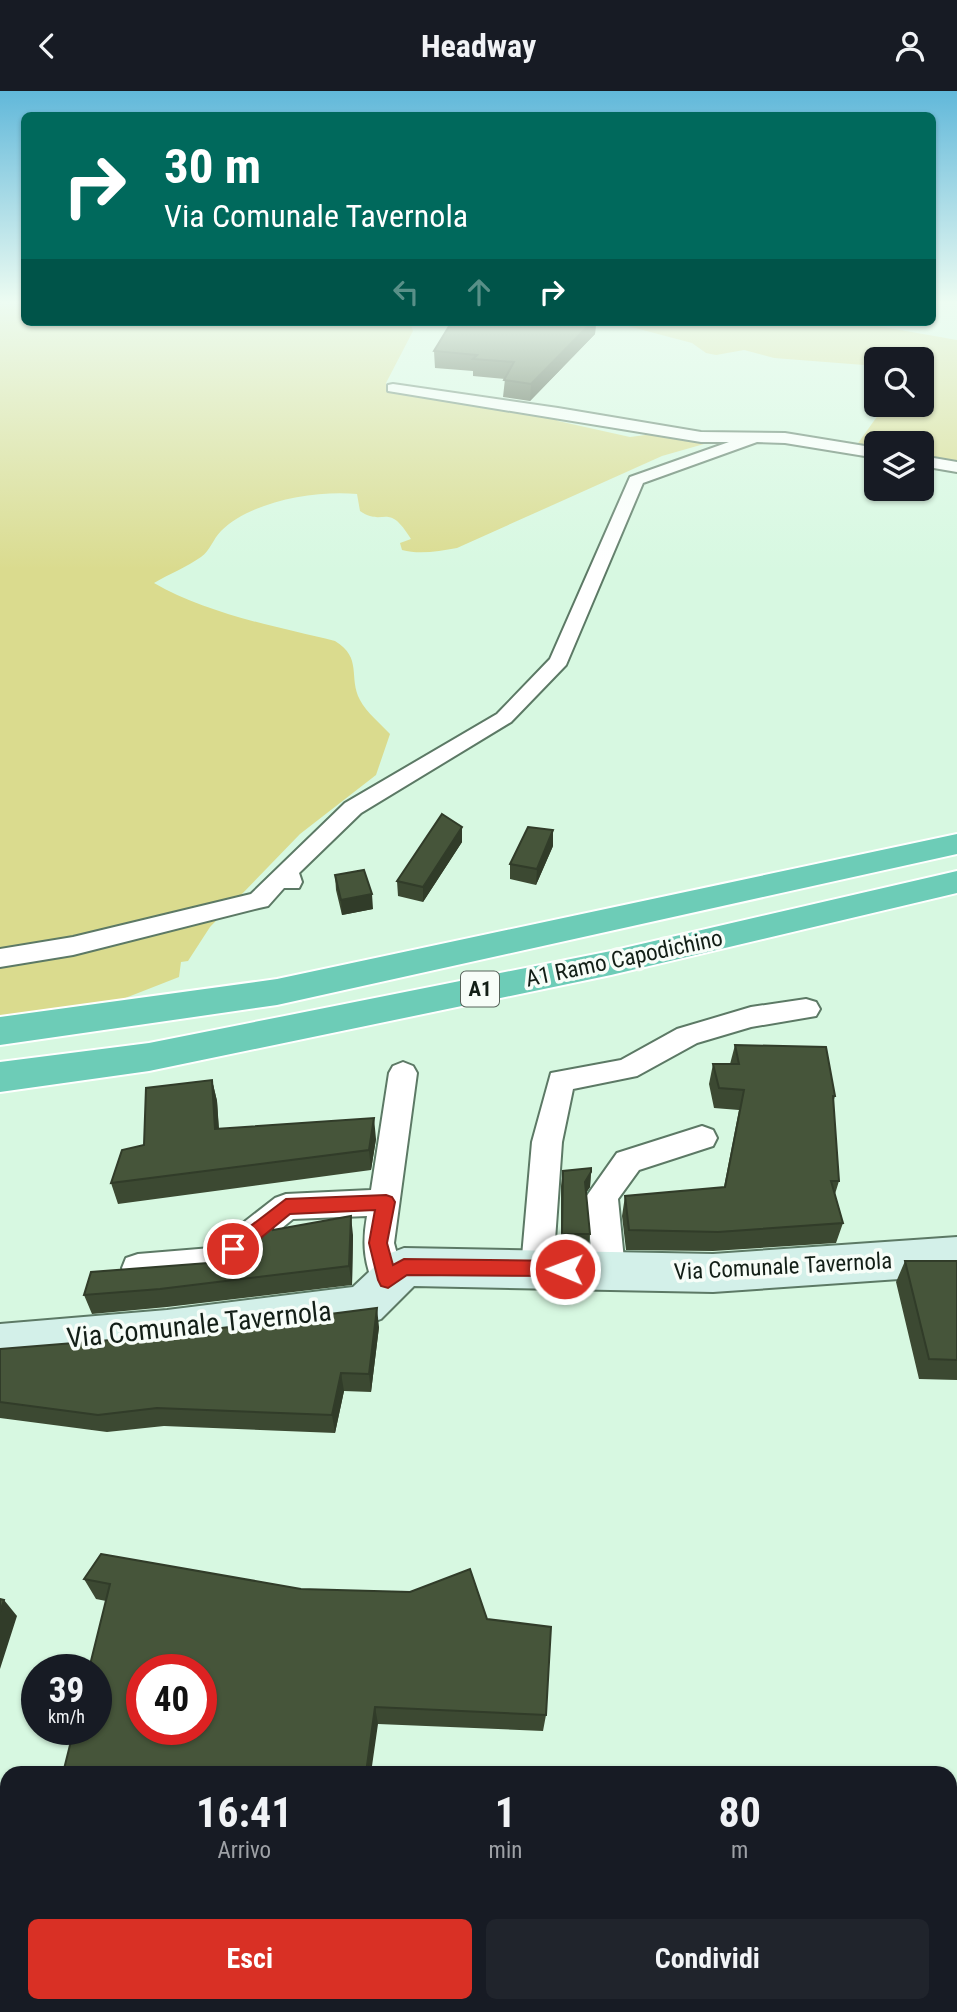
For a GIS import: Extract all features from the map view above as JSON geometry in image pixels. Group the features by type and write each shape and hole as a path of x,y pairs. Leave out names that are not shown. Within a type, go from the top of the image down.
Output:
{"highway":[{"name":"A1 Ramo Capodichino","path":"0,1031 277,992 957,844"},
{"name":"A1 Ramo Capodichino","path":"0,1077 149,1056 597,966 957,882"}],"street":[{"path":"419,392 558,411 701,437 785,438 864,451"},
{"path":"0,958 73,946 259,900 288,877 353,808 504,718 559,661 636,480 752,439"},
{"path":"934,463 957,467"},
{"path":"537,1268 547,1142 561,1081 626,1069 687,1036 751,1017 806,1009"},
{"path":"388,1280 378,1243 403,1073"},
{"path":"609,1270 602,1197 628,1161 702,1138"},
{"path":"138,1268 218,1261 286,1206 386,1202"},
{"name":"Via Comunale Tavernola","path":"0,1345 167,1331 276,1319 365,1305 404,1267 713,1273 957,1257"}],"green space":[{"path":"0,392 394,392 527,410 533,404 558,421 630,437 684,430 714,434 704,444 662,456 457,548 423,552 402,550 400,543 411,539 403,527 391,517 375,517 360,511 357,494 304,496 266,505 249,512 221,531 201,557 154,583 218,611 335,641 344,647 352,661 360,700 390,734 376,775 300,834 210,927 188,961 181,962 179,977 110,1004 0,1017"},
{"path":"934,392 957,392 957,469 934,464 934,431 867,431 877,417 934,417"},
{"path":"864,435 864,448 856,446"}],"building":[{"path":"442,814 462,827 423,887 397,881"},
{"path":"528,827 553,830 537,869 510,864"},
{"path":"364,870 372,894 341,900 335,875"},
{"path":"735,1045 826,1047 835,1096 839,1181 831,1181 843,1223 718,1232 629,1230 625,1196 725,1187 744,1090 719,1088 713,1064 739,1064"},
{"path":"212,1080 215,1129 374,1118 369,1150 111,1183 122,1150 144,1145 146,1088"},
{"path":"591,1168 585,1182 590,1234 562,1234 563,1171"},
{"path":"351,1216 349,1266 160,1289 84,1295 91,1272 208,1263 226,1254 274,1218 273,1230"},
{"path":"905,1261 957,1261 957,1360 929,1359"},
{"path":"377,1308 369,1374 341,1373 332,1415 157,1408 98,1415 0,1402 0,1349 160,1336"},
{"path":"101,1554 301,1589 410,1592 470,1569 487,1619 551,1627 546,1715 375,1707 367,1766 65,1766 70,1745 112,1745 112,1654 93,1654 110,1584 84,1579"}],"route":[{"path":"233,1249 286,1206 386,1202 378,1243 388,1280 404,1267 565,1269"}]}
